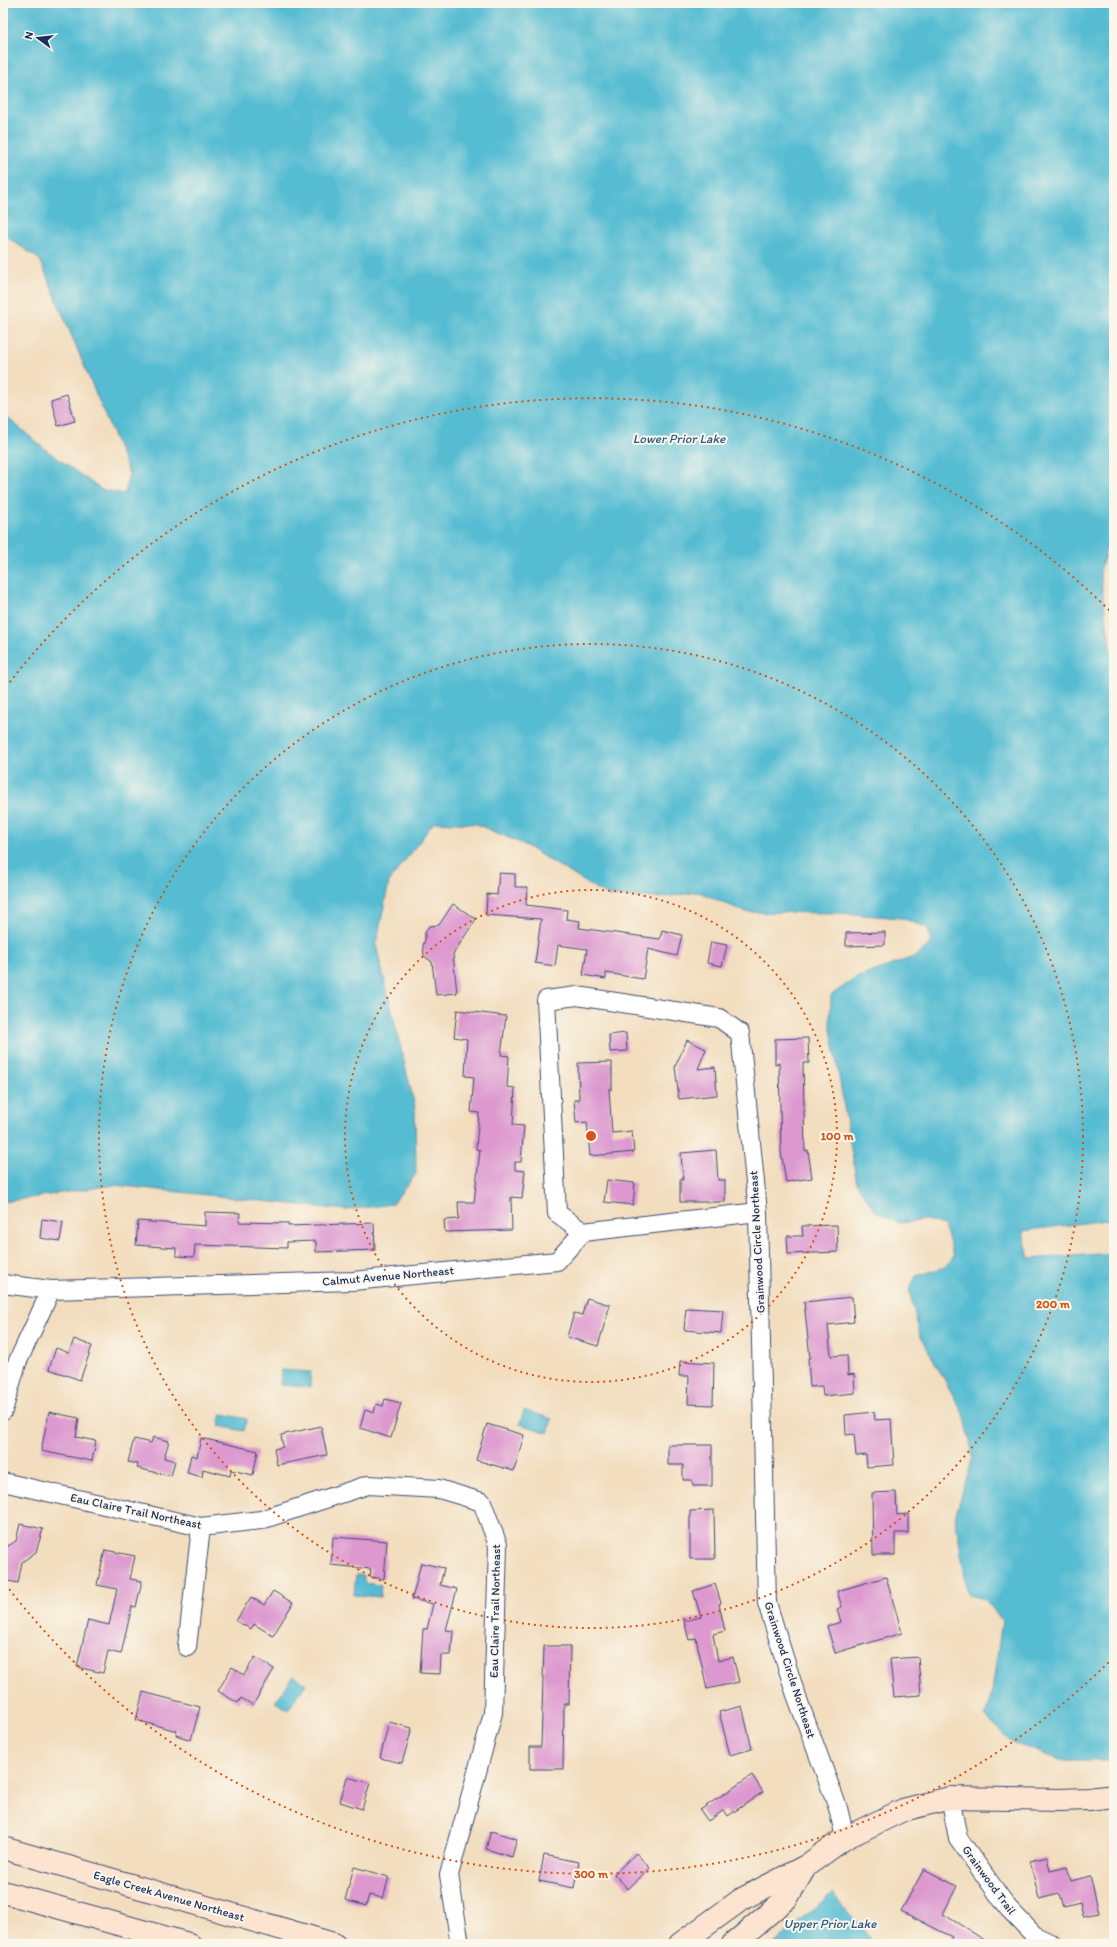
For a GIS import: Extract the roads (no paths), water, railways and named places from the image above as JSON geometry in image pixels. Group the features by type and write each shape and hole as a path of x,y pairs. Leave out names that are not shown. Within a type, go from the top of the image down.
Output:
{"main road":[{"path":"680,1944 742,1899 806,1866 845,1838 903,1810 950,1798 1059,1800 1114,1796"},
{"name":"Eagle Creek Avenue Northeast","path":"3,1848 334,1944"},
{"path":"733,1944 787,1898 806,1866"},
{"path":"3,1892 189,1944"}],"street":[{"name":"Grainwood Circle Northeast","path":"583,1232 557,1213 546,1000 577,996 719,1018 740,1033 758,1212 767,1603 795,1692 838,1808 845,1838"},
{"path":"583,1232 758,1212"},
{"name":"Calmut Avenue Northeast","path":"3,1284 51,1290 353,1281 558,1261 583,1232"},
{"path":"3,1411 17,1363 51,1290"},
{"name":"Eau Claire Trail Northeast","path":"3,1482 201,1527 261,1520 368,1485 439,1489 482,1502 498,1545 493,1713 449,1875 458,1923 460,1944"},
{"path":"187,1647 201,1527"},
{"name":"Grainwood Trail","path":"950,1798 958,1838 967,1851 1008,1908 1034,1936 1052,1944"}],"water":[{"name":"Lower Prior Lake","path":"3,3 1068,3 1069,6 1071,3 1114,3 1114,520 1100,572 1114,678 1114,1219 1023,1231 1029,1259 1114,1253 1114,1759 1060,1760 1012,1742 985,1717 992,1691 1002,1621 985,1599 968,1595 955,1517 973,1457 965,1417 920,1335 909,1290 916,1276 945,1267 954,1256 944,1225 926,1220 899,1223 875,1211 857,1184 830,1023 831,995 856,978 916,956 931,943 928,928 902,918 838,913 745,912 699,892 657,898 608,896 523,844 476,824 434,822 389,882 376,945 415,1107 416,1174 392,1204 347,1210 114,1185 3,1202 3,414 46,450 102,490 125,494 129,473 40,260 3,234"},
{"path":"281,1370 311,1372 310,1387 280,1385"},
{"path":"524,1410 552,1419 548,1433 520,1424"},
{"path":"222,1414 247,1419 244,1431 219,1426"},
{"path":"356,1575 364,1575 364,1583 381,1585 380,1597 354,1595"},
{"path":"294,1676 306,1684 288,1710 275,1702"},
{"name":"Upper Prior Lake","path":"832,1893 875,1944 774,1944"}]}
